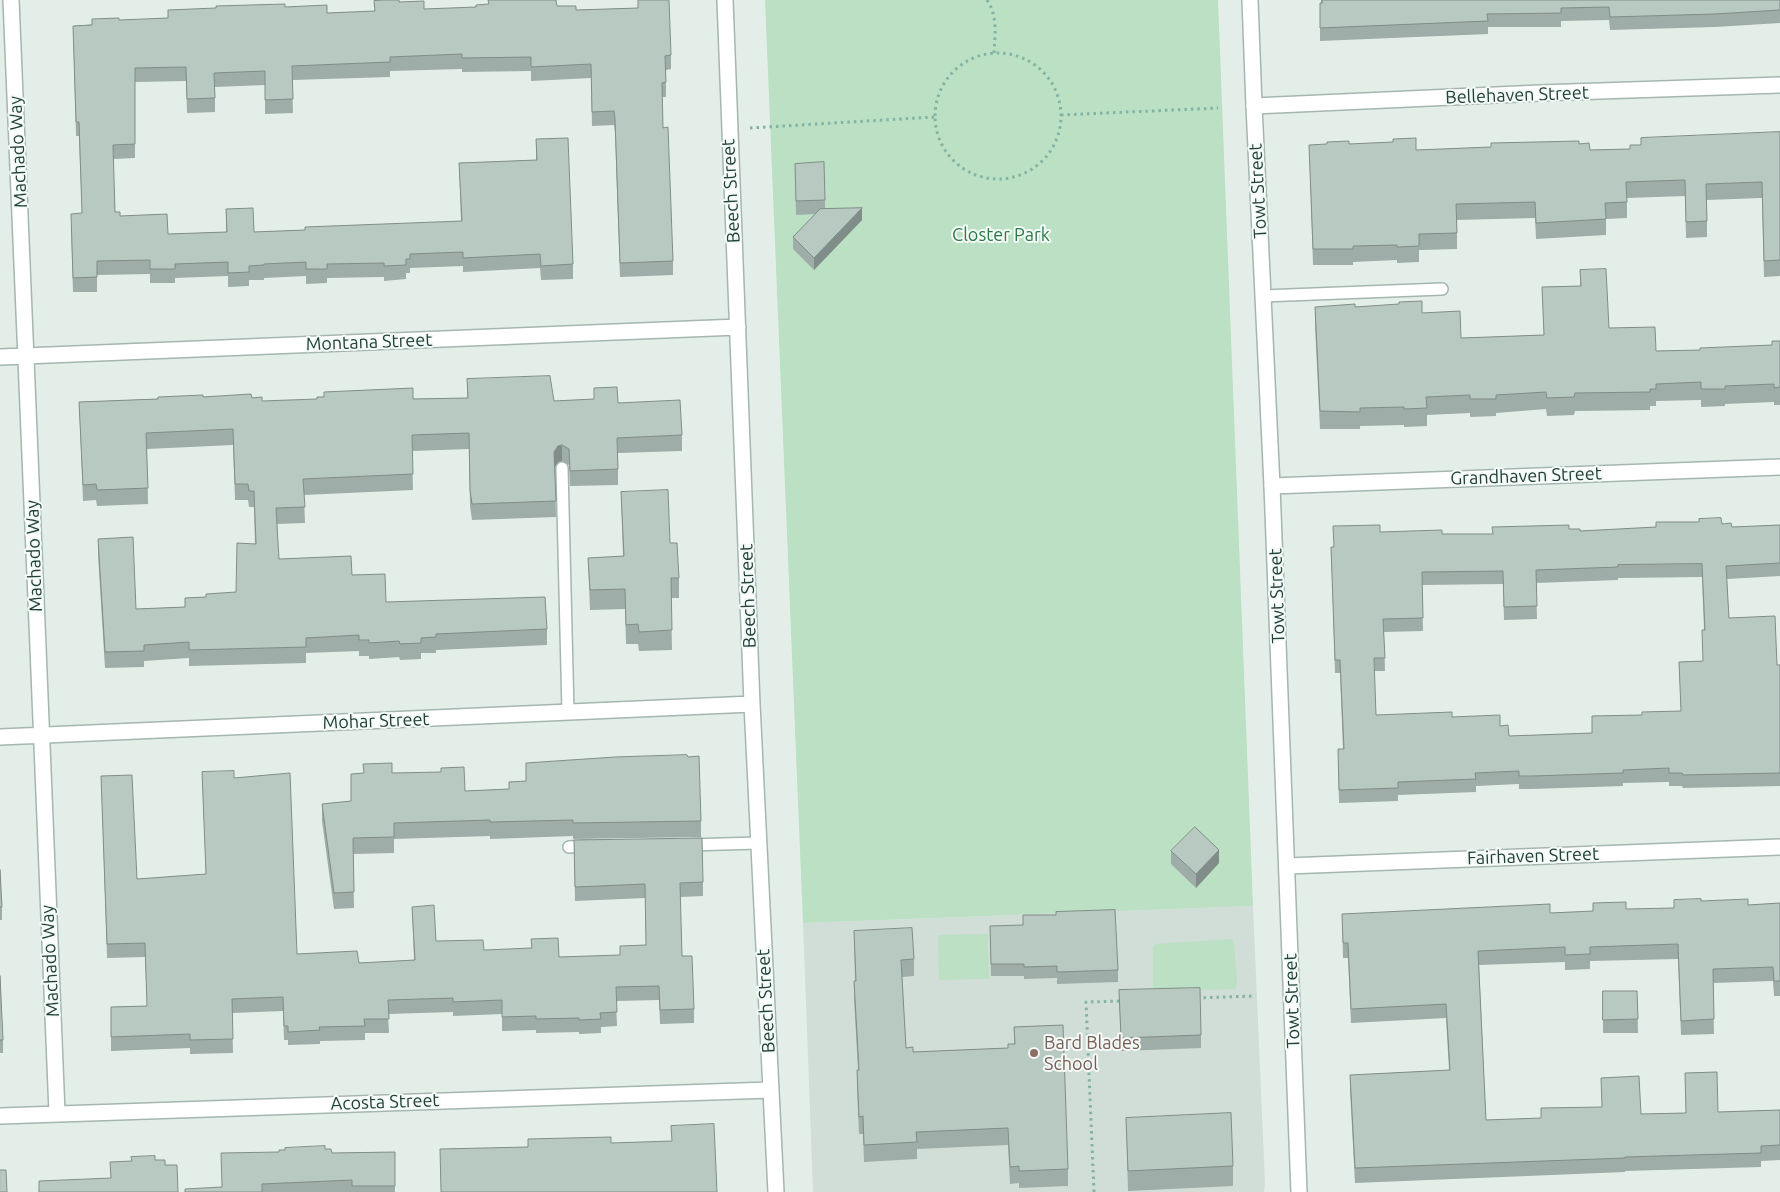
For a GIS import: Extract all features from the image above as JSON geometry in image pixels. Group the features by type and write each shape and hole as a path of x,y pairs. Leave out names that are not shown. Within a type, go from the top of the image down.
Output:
{"street":[{"name":"Machado Way","path":"11,0 28,356 40,735 57,1112"},
{"name":"Beech Street","path":"724,0 758,843 776,1192"},
{"name":"Towt Street","path":"1250,0 1272,486 1298,1192"},
{"name":"Bellehaven Street","path":"1254,106 1780,85"},
{"name":"Montana Street","path":"0,357 738,327"},
{"name":"Grandhaven Street","path":"1272,486 1780,467"},
{"name":"Mohar Street","path":"0,737 752,704"},
{"name":"Fairhaven Street","path":"1287,866 1780,847"},
{"name":"Acosta Street","path":"0,1116 57,1112 770,1090"}],"lane":[{"path":"1263,296 1442,289"},
{"path":"562,468 568,712"},
{"path":"675,845 758,843"},
{"path":"569,847 598,846"}],"path":[{"path":"988,0 994,13 994,53"},
{"path":"1005,52 1023,57 1039,67 1051,80 1059,97 1061,115 1059,135 1049,152 1036,167 1018,176 999,180 979,176 961,168 947,154 938,137 934,118 936,100 943,83 955,68 970,58 994,53 1005,52"},
{"path":"1061,115 1218,108"},
{"path":"728,130 934,118"},
{"path":"1196,998 1253,996"},
{"path":"1094,1192 1086,1002 1126,1001"}],"shaded area":[{"name":"Bard Blades School","path":"1253,906 1264,1192 813,1192 803,923"}],"green space":[{"name":"Closter Park","path":"765,0 1218,0 1253,906 803,923"},
{"path":"988,934 989,979 939,980 938,935"},
{"path":"1231,939 1234,942 1237,982 1235,989 1153,992 1153,947 1156,944"}],"building":[{"path":"399,0 399,2 424,1 424,9 476,7 476,5 489,4 488,0 556,0 557,6 576,6 576,10 638,8 638,0 669,0 671,55 665,56 666,82 662,83 663,128 668,127 673,261 620,263 614,111 592,112 591,64 531,67 531,57 462,58 462,54 390,57 390,62 292,66 293,99 265,100 265,71 214,73 215,98 187,99 186,67 135,68 135,144 113,145 115,212 120,212 120,216 167,214 168,234 227,232 226,209 253,208 254,232 305,230 305,227 462,221 459,163 537,160 536,139 568,138 573,264 541,266 540,254 463,258 463,252 410,254 410,259 406,259 406,265 384,266 384,263 327,264 327,269 306,269 306,262 249,266 249,272 228,273 228,262 175,264 175,269 150,269 150,260 97,261 97,277 73,278 71,214 82,213 79,122 76,122 73,26 92,25 92,19 168,18 168,10 216,8 216,6 285,4 285,7 327,5 327,13 375,11 374,1"},
{"path":"1322,0 1780,0 1780,10 1610,17 1609,7 1561,8 1561,13 1487,14 1488,21 1320,28 1320,3 1322,3"},
{"path":"1780,132 1780,260 1764,261 1762,182 1706,184 1707,221 1686,222 1685,180 1626,182 1627,202 1605,203 1606,219 1536,223 1535,202 1456,204 1457,233 1419,234 1419,246 1353,246 1353,249 1313,249 1309,145 1349,141 1349,144 1393,142 1393,139 1416,138 1416,150 1491,147 1491,143 1579,141 1579,144 1589,143 1590,150 1630,149 1630,145 1641,145 1641,138"},
{"path":"824,162 825,200 796,201 795,164"},
{"path":"862,208 814,258 793,237 820,209"},
{"path":"1606,269 1609,328 1655,327 1656,351 1772,345 1772,341 1780,341 1780,387 1774,388 1774,384 1725,386 1725,389 1701,389 1701,382 1656,384 1656,389 1650,389 1650,392 1575,393 1574,397 1547,398 1546,392 1496,395 1496,399 1470,399 1470,395 1426,397 1427,408 1360,408 1360,412 1320,411 1315,307 1355,304 1355,307 1422,301 1422,313 1460,311 1461,338 1544,335 1542,287 1581,286 1580,270"},
{"path":"550,376 554,401 594,399 594,388 617,387 618,403 680,400 682,435 617,438 618,469 570,471 569,449 562,445 558,446 554,452 556,501 472,504 469,433 412,435 413,474 303,479 305,507 276,508 279,559 351,556 352,575 385,574 386,602 545,597 547,629 436,634 436,637 421,638 421,643 400,644 399,641 369,643 369,640 359,640 359,635 306,638 306,647 189,650 189,642 144,645 144,651 105,652 98,539 133,537 136,609 185,607 185,598 206,597 206,594 236,592 237,543 256,544 254,491 249,491 248,484 235,484 233,429 146,433 148,488 97,490 96,484 83,485 79,402 251,394 252,398 262,397 262,401 317,399 317,397 324,397 324,392 413,388 413,399 468,398 467,379"},
{"path":"668,490 670,543 677,543 679,578 671,578 672,630 639,632 638,624 626,625 625,589 590,590 588,558 624,556 621,492"},
{"path":"1721,518 1722,524 1731,523 1732,527 1780,525 1780,563 1726,566 1729,618 1775,616 1777,665 1780,665 1780,773 1683,775 1682,773 1669,773 1669,768 1623,770 1623,773 1519,776 1519,771 1475,773 1476,779 1398,782 1398,788 1339,790 1338,749 1344,749 1340,660 1335,660 1331,547 1334,547 1333,526 1380,525 1380,532 1442,530 1442,534 1493,534 1492,527 1569,525 1569,529 1580,529 1580,531 1656,527 1656,522 1699,522 1699,519","holes":["1702,564 1705,630 1702,630 1703,661 1679,662 1681,711 1642,712 1642,715 1592,716 1592,733 1509,736 1508,725 1500,726 1500,715 1452,717 1452,712 1376,715 1374,658 1385,658 1383,619 1423,618 1422,572 1503,571 1504,607 1537,606 1536,570 1618,567 1618,565"]},
{"path":"687,755 688,757 699,756 701,821 573,823 573,820 490,822 490,820 394,823 394,837 353,838 354,892 334,893 322,804 351,801 351,774 364,773 363,764 392,763 392,773 441,772 441,768 464,767 465,791 509,789 509,782 526,781 526,763 615,757"},
{"path":"234,771 234,778 290,773 297,954 357,951 359,963 415,960 412,907 434,905 436,941 483,940 484,950 532,948 531,939 558,938 559,957 620,955 620,946 646,945 645,884 575,887 574,840 702,838 703,882 680,883 682,956 692,956 694,1009 660,1010 659,986 616,987 617,1012 600,1013 601,1019 536,1019 536,1016 502,1017 502,1000 453,1002 453,998 388,1000 389,1019 364,1019 365,1026 319,1027 320,1030 288,1032 288,1026 284,1026 283,997 232,999 233,1039 190,1040 190,1034 111,1037 111,1007 147,1006 145,943 107,944 101,776 132,775 137,879 206,874 202,772"},
{"path":"1195,827 1219,850 1196,874 1171,851"},
{"path":"0,870 2,907 0,907"},
{"path":"1701,899 1701,901 1748,899 1748,905 1780,903 1780,981 1774,981 1773,967 1713,969 1714,1019 1681,1021 1678,944 1590,947 1590,954 1565,955 1565,947 1478,951 1486,1120 1541,1118 1541,1108 1602,1107 1601,1078 1639,1076 1641,1114 1686,1113 1685,1073 1717,1072 1718,1112 1780,1110 1780,1145 1761,1146 1761,1153 1355,1168 1350,1075 1450,1070 1446,1004 1351,1009 1348,943 1343,943 1342,914 1550,904 1550,913 1593,911 1593,903 1626,902 1626,909 1674,908 1674,900"},
{"path":"1115,910 1118,970 1057,972 1057,966 1024,967 1024,964 991,964 990,926 1023,925 1023,915 1056,915 1056,912"},
{"path":"912,928 914,959 901,960 906,1048 913,1047 913,1052 1008,1048 1008,1044 1015,1044 1014,1027 1063,1025 1068,1169 1019,1171 1019,1166 1010,1167 1008,1128 916,1132 917,1142 864,1145 863,1116 859,1117 854,931"},
{"path":"0,976 3,1040 0,1040"},
{"path":"1200,988 1201,1035 1121,1038 1119,990"},
{"path":"1603,991 1637,991 1638,1019 1603,1020"},
{"path":"1231,1113 1233,1166 1128,1171 1126,1118"},
{"path":"714,1124 717,1192 441,1192 440,1149 528,1147 528,1139 611,1137 611,1143 672,1141 671,1126"},
{"path":"325,1146 325,1149 331,1149 332,1153 395,1152 395,1186 352,1186 352,1180 262,1184 262,1192 185,1192 185,1189 222,1187 221,1153 279,1152 279,1150 285,1150 285,1148"},
{"path":"155,1156 155,1160 165,1160 165,1165 177,1165 178,1192 39,1192 39,1181 111,1178 110,1162 132,1161 131,1157"},
{"path":"0,1170 6,1170 7,1192 0,1192"}],"place":[{"name":"Bard Blades School","path":"1034,1053"}]}
